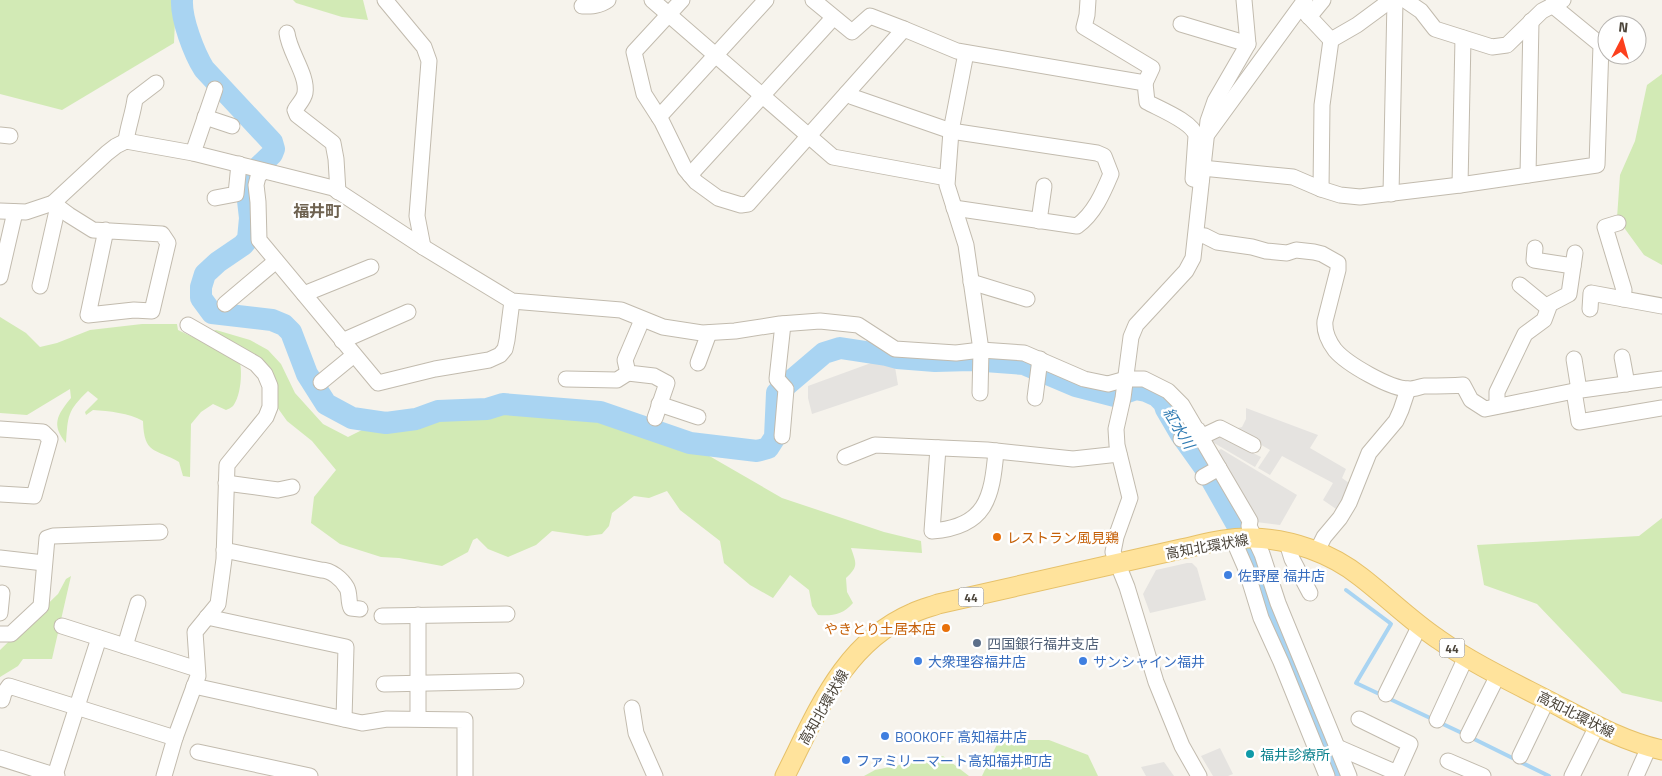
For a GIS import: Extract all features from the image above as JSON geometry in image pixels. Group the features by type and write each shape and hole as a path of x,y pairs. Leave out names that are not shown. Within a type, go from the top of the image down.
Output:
{"main road":[{"name":"高知北環状線","path":"785,776 824,699 839,674 864,646 888,628 912,614 938,604 1244,538 1287,543 1318,551 1360,576 1437,639 1466,657 1597,726 1656,749"}],"street":[{"path":"385,0 424,47 429,61 417,216 423,247"},
{"path":"582,6 595,6 608,0"},
{"path":"652,0 833,157 947,178"},
{"path":"682,0 634,52 644,94 659,117 685,169 696,182 718,198 741,205 748,204 904,29"},
{"path":"659,117 766,0"},
{"path":"813,0 852,32 870,16 957,51 1145,83"},
{"path":"1088,0 1084,27 1152,68 1145,83 1147,102 1184,122 1195,131 1193,179 1202,174 1293,177 1340,195 1360,197 1597,165 1601,45 1557,3 1542,11 1507,45 1492,47 1435,29 1420,11 1405,0"},
{"path":"1199,776 1182,746 1156,682 1127,587 1113,552 1113,546 1130,498 1117,445 1116,429 1125,388 1130,338 1136,325 1186,271 1193,258 1208,121 1215,101 1248,44 1244,0"},
{"path":"1206,136 1305,8 1323,0"},
{"path":"1331,40 1356,25 1390,0"},
{"path":"1390,194 1395,0"},
{"path":"1305,8 1331,40 1322,105 1321,189"},
{"path":"690,175 833,18"},
{"path":"1528,175 1531,21"},
{"path":"1182,24 1248,44"},
{"path":"287,33 288,43 305,82 305,94 294,110 297,115 333,143 338,192"},
{"path":"1460,185 1463,38"},
{"path":"966,53 951,131 947,185 966,245 982,350 980,393"},
{"path":"126,141 135,99 156,83"},
{"path":"193,153 215,89"},
{"path":"847,93 853,97 951,131 1097,153 1104,156 1111,174 1100,198 1082,223 1077,226 954,208"},
{"path":"206,117 232,126"},
{"path":"0,277 7,212 26,212 56,204 107,153 126,141 193,153 334,188 423,247 512,302 621,310 642,320 674,330 709,333 820,321 858,326 895,349 956,354 982,350 1024,353 1084,379 1125,388 1144,379 1168,391 1182,405 1194,435 1213,472 1250,521 1244,538 1246,569 1261,618 1327,776"},
{"path":"252,168 258,177 256,185 259,240 378,383 435,369 488,367 505,349 512,302"},
{"path":"215,198 236,194 252,168"},
{"path":"1039,221 1044,186"},
{"path":"56,204 69,215 93,230 106,230 162,234 168,243 152,311 134,310 88,315 106,230"},
{"path":"40,286 56,204"},
{"path":"1618,223 1605,226 1624,290 1623,299"},
{"path":"1196,235 1206,236 1217,242 1252,246 1266,251 1280,253 1296,250 1314,252 1322,254 1338,263 1325,326 1331,344 1340,354 1369,375 1383,382 1408,389 1422,386 1463,386 1471,400 1485,409 1576,390 1662,379"},
{"path":"1497,406 1497,392 1524,334 1544,320 1550,304 1569,294 1574,260 1534,260 1535,248"},
{"path":"225,304 276,261"},
{"path":"304,294 371,267"},
{"path":"971,282 1027,299"},
{"path":"1520,285 1548,308"},
{"path":"1590,308 1591,293 1662,306"},
{"path":"342,340 408,312"},
{"path":"628,373 625,360 642,320"},
{"path":"782,436 782,385 777,379 783,324"},
{"path":"164,776 175,738 198,676 195,632 218,604 224,550 227,465 266,418 270,407 270,386 265,374 256,364 188,325"},
{"path":"698,362 709,333"},
{"path":"321,382 354,355"},
{"path":"1622,357 1627,384"},
{"path":"1035,398 1040,359"},
{"path":"1574,359 1580,422 1601,426 1662,408"},
{"path":"566,379 617,380 628,373 654,376 667,383 657,411 698,417"},
{"path":"1318,551 1324,537 1350,503 1369,453 1402,410 1408,389"},
{"path":"1194,435 1220,428 1253,446"},
{"path":"0,429 43,432 50,439 34,496 0,494"},
{"path":"845,457 875,445 996,451 1073,459 1119,454"},
{"path":"938,448 932,531 960,525 975,518 982,510 993,482 996,451"},
{"path":"226,483 278,490 292,487"},
{"path":"0,634 11,634 41,606 47,538 53,536 160,532"},
{"path":"1244,538 1262,554 1278,603 1349,776"},
{"path":"1287,543 1292,559 1310,593"},
{"path":"224,550 325,570 338,576 348,589 348,602 351,608 360,609"},
{"path":"0,558 44,563"},
{"path":"0,613 2,593"},
{"path":"125,646 138,603"},
{"path":"382,616 507,614"},
{"path":"418,615 418,718"},
{"path":"207,617 346,647 344,719"},
{"path":"1386,694 1420,625"},
{"path":"62,626 197,669"},
{"path":"0,758 56,776 99,638"},
{"path":"1437,720 1466,657"},
{"path":"1468,735 1498,675"},
{"path":"384,684 516,681"},
{"path":"2,700 9,686 175,738"},
{"path":"194,686 362,723 387,719 418,718 465,720 464,776"},
{"path":"1520,756 1547,700"},
{"path":"632,708 636,733 655,776"},
{"path":"1337,747 1400,774 1410,744 1359,719"},
{"path":"1572,776 1597,726"},
{"path":"1636,776 1656,749"},
{"path":"198,752 310,776"},
{"path":"1448,761 1484,772"}],"green space":[{"path":"0,0 176,0 174,43 62,110 0,94"},
{"path":"293,0 363,0 368,20 342,17 296,3"},
{"path":"1662,74 1662,265 1644,255 1617,218 1620,175 1635,141 1647,85"},
{"path":"0,317 26,333 40,347 57,343 90,330 142,324 177,324 178,330 239,359 241,376 236,402 226,410 213,404 201,412 191,424 190,477 183,476 179,462 152,449 146,440 143,421 125,414 106,411 93,410 86,415 85,412 98,399 88,391 72,409 67,426 66,443 58,431 57,425 59,415 71,398 70,389 27,415 0,413"},
{"path":"216,330 250,340 268,350 281,364 295,393 323,424 348,437 370,426 421,428 446,415 501,410 556,410 600,414 692,446 782,498 884,532 921,541 922,553 851,548 855,567 846,578 847,592 853,603 837,614 818,615 812,606 809,590 790,575 773,598 750,585 724,563 720,541 680,510 667,491 649,498 634,496 612,513 609,526 602,534 587,536 552,531 536,545 508,557 488,549 477,538 473,540 468,552 442,566 399,558 381,557 340,544 311,523 314,497 336,470 312,441 287,421 277,407 273,373 259,359 208,333"},
{"path":"1662,518 1662,702 1622,693 1537,604 1484,585 1477,545 1639,536"},
{"path":"71,576 52,659 23,659 18,666 0,677 0,650 58,594 66,579"},
{"path":"999,740 1049,740 1088,755 1098,776 982,776"},
{"path":"943,756 969,776 864,776 875,770"}],"shaded area":[{"path":"882,359 894,361 898,385 812,414 808,398 808,386"},
{"path":"1246,408 1318,435 1310,448 1346,469 1342,478 1349,483 1339,511 1323,500 1333,483 1282,456 1270,475 1258,468 1270,450 1234,429 1242,427 1246,419"},
{"path":"1217,435 1261,457 1255,467 1209,440"},
{"path":"1221,449 1297,495 1280,525 1256,522 1216,452"},
{"path":"1192,563 1197,568 1206,600 1150,613 1143,594 1156,570"},
{"path":"1220,748 1233,774 1228,776 1213,776 1201,756"},
{"path":"1164,762 1174,776 1146,776 1141,767"}],"waterway":[{"name":"紅水川","path":"182,0 182,8 189,36 204,69 272,142 274,149 272,154 249,176 246,183 250,218 248,239 205,274 201,287 201,298 212,313 272,320 284,325 291,332 307,374 326,404 352,418 386,423 416,419 438,411 487,409 503,404 600,412 690,443 757,451 768,448 775,437 777,393 824,353 840,348 897,358 1024,364 1076,386 1115,396 1136,389 1146,391 1157,396 1164,403 1180,433 1205,468 1240,530 1339,776"},
{"path":"1346,590 1390,623"},
{"path":"1391,624 1356,683 1464,734"},
{"path":"1470,737 1549,776"}],"place":[{"name":"レストラン風見鶏","path":"997,537"},
{"name":"佐野屋 福井店","path":"1228,575"},
{"name":"やきとり土居本店","path":"946,628"},
{"name":"四国銀行福井支店","path":"977,643"},
{"name":"大衆理容福井店","path":"918,661"},
{"name":"サンシャイン福井","path":"1083,661"},
{"name":"BOOKOFF 高知福井店","path":"885,736"},
{"name":"福井診療所","path":"1250,754"},
{"name":"ファミリーマート高知福井町店","path":"846,760"}],"district":[{"name":"福井町","path":"317,211"}]}
